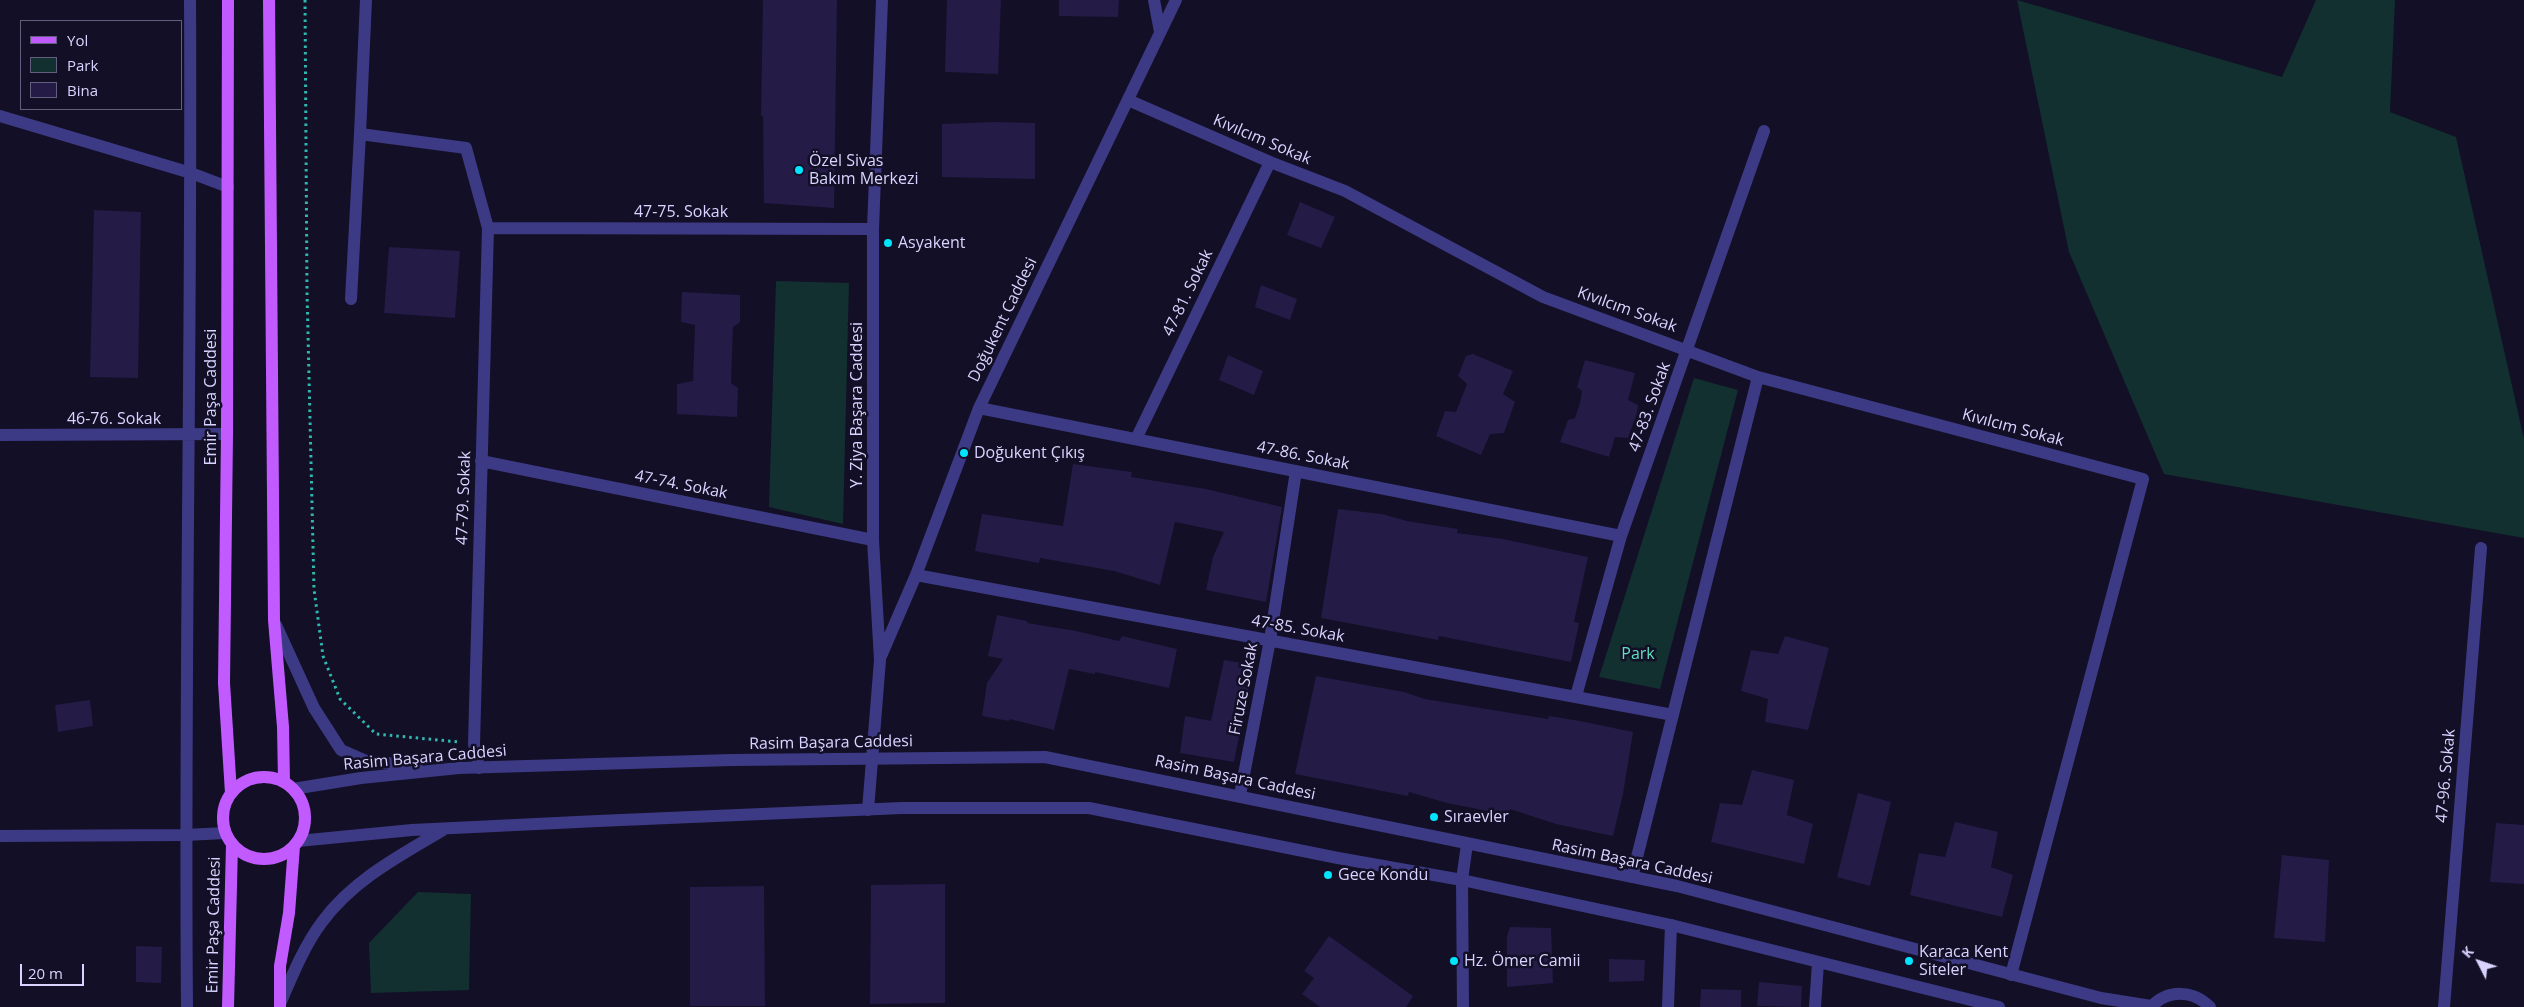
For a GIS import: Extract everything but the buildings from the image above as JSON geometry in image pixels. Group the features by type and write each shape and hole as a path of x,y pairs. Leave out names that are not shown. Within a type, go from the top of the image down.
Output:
{"main road":[{"name":"Emir Paşa Caddesi","path":"228,0 228,434 224,683 231,793"},
{"path":"269,0 274,620 289,786 304,808 304,815 302,835 296,844 283,855 270,859 256,859 243,854 232,845 225,833 223,819 225,805 231,793 241,784 253,779 266,777 289,786"},
{"path":"280,1005 280,966 289,913 296,844"},
{"name":"Emir Paşa Caddesi","path":"228,1007 232,845"}],"street":[{"path":"187,1007 185,836 191,173 190,0"},
{"path":"351,299 366,0"},
{"name":"Y. Ziya Başara Caddesi","path":"868,810 880,660 874,540 873,229 882,0"},
{"path":"1154,0 1160,32"},
{"name":"Doğukent Caddesi","path":"880,660 916,575 979,408 1176,0"},
{"name":"Kıvılcım Sokak","path":"1128,100 1270,162 1345,191 1543,297 1758,377 2143,479 2011,975"},
{"path":"0,116 191,173 228,187"},
{"name":"47-83. Sokak","path":"1576,696 1621,536 1764,131"},
{"name":"47-79. Sokak","path":"360,134 466,148 488,228 474,744 479,768"},
{"name":"47-81. Sokak","path":"1136,439 1270,162"},
{"name":"47-75. Sokak","path":"488,228 873,229"},
{"path":"1632,877 1758,377"},
{"name":"47-86. Sokak","path":"979,408 1621,536"},
{"name":"46-76. Sokak","path":"0,435 228,434"},
{"name":"47-74. Sokak","path":"482,461 874,540"},
{"name":"Firuze Sokak","path":"1240,795 1270,640 1296,471"},
{"name":"47-96. Sokak","path":"2444,1007 2481,548"},
{"name":"47-85. Sokak","path":"916,575 1674,714"},
{"path":"274,620 314,708 341,750 366,761 459,768"},
{"name":"Rasim Başara Caddesi","path":"289,786 459,768 1045,757 1240,795 1467,844 1677,886 2101,998 2151,1007"},
{"path":"296,844 445,828 868,810 1089,808 1338,858 1462,880 1671,925 1967,1003 1999,1007"},
{"path":"280,1005 299,962 322,922 354,887 387,863 445,828"},
{"path":"0,836 185,836 225,833"},
{"path":"1463,1007 1462,880 1467,844"},
{"path":"1668,1007 1671,925"},
{"path":"1815,1007 1818,963"},
{"path":"2151,1007 2169,995 2182,993 2200,998 2210,1007"}],"path":[{"path":"305,0 307,291 314,589 323,656 340,699 376,734 474,744"}],"green space":[{"path":"2017,0 2282,77 2316,0 2395,0 2390,112 2456,137 2524,439 2524,538 2164,474 2069,252"},
{"path":"776,281 849,283 843,524 769,507"},
{"name":"Park","path":"1694,378 1738,390 1660,689 1599,677"},
{"path":"418,892 471,894 469,990 371,993 369,943"}],"place":[{"name":"Özel Sivas Bakım Merkezi","path":"799,170"},
{"name":"Asyakent","path":"888,243"},
{"name":"Doğukent Çıkış","path":"964,453"},
{"name":"Sıraevler","path":"1434,817"},
{"name":"Gece Kondu","path":"1328,875"},
{"name":"Hz. Ömer Camii","path":"1454,961"},
{"name":"Karaca Kent Siteler","path":"1909,961"}]}
